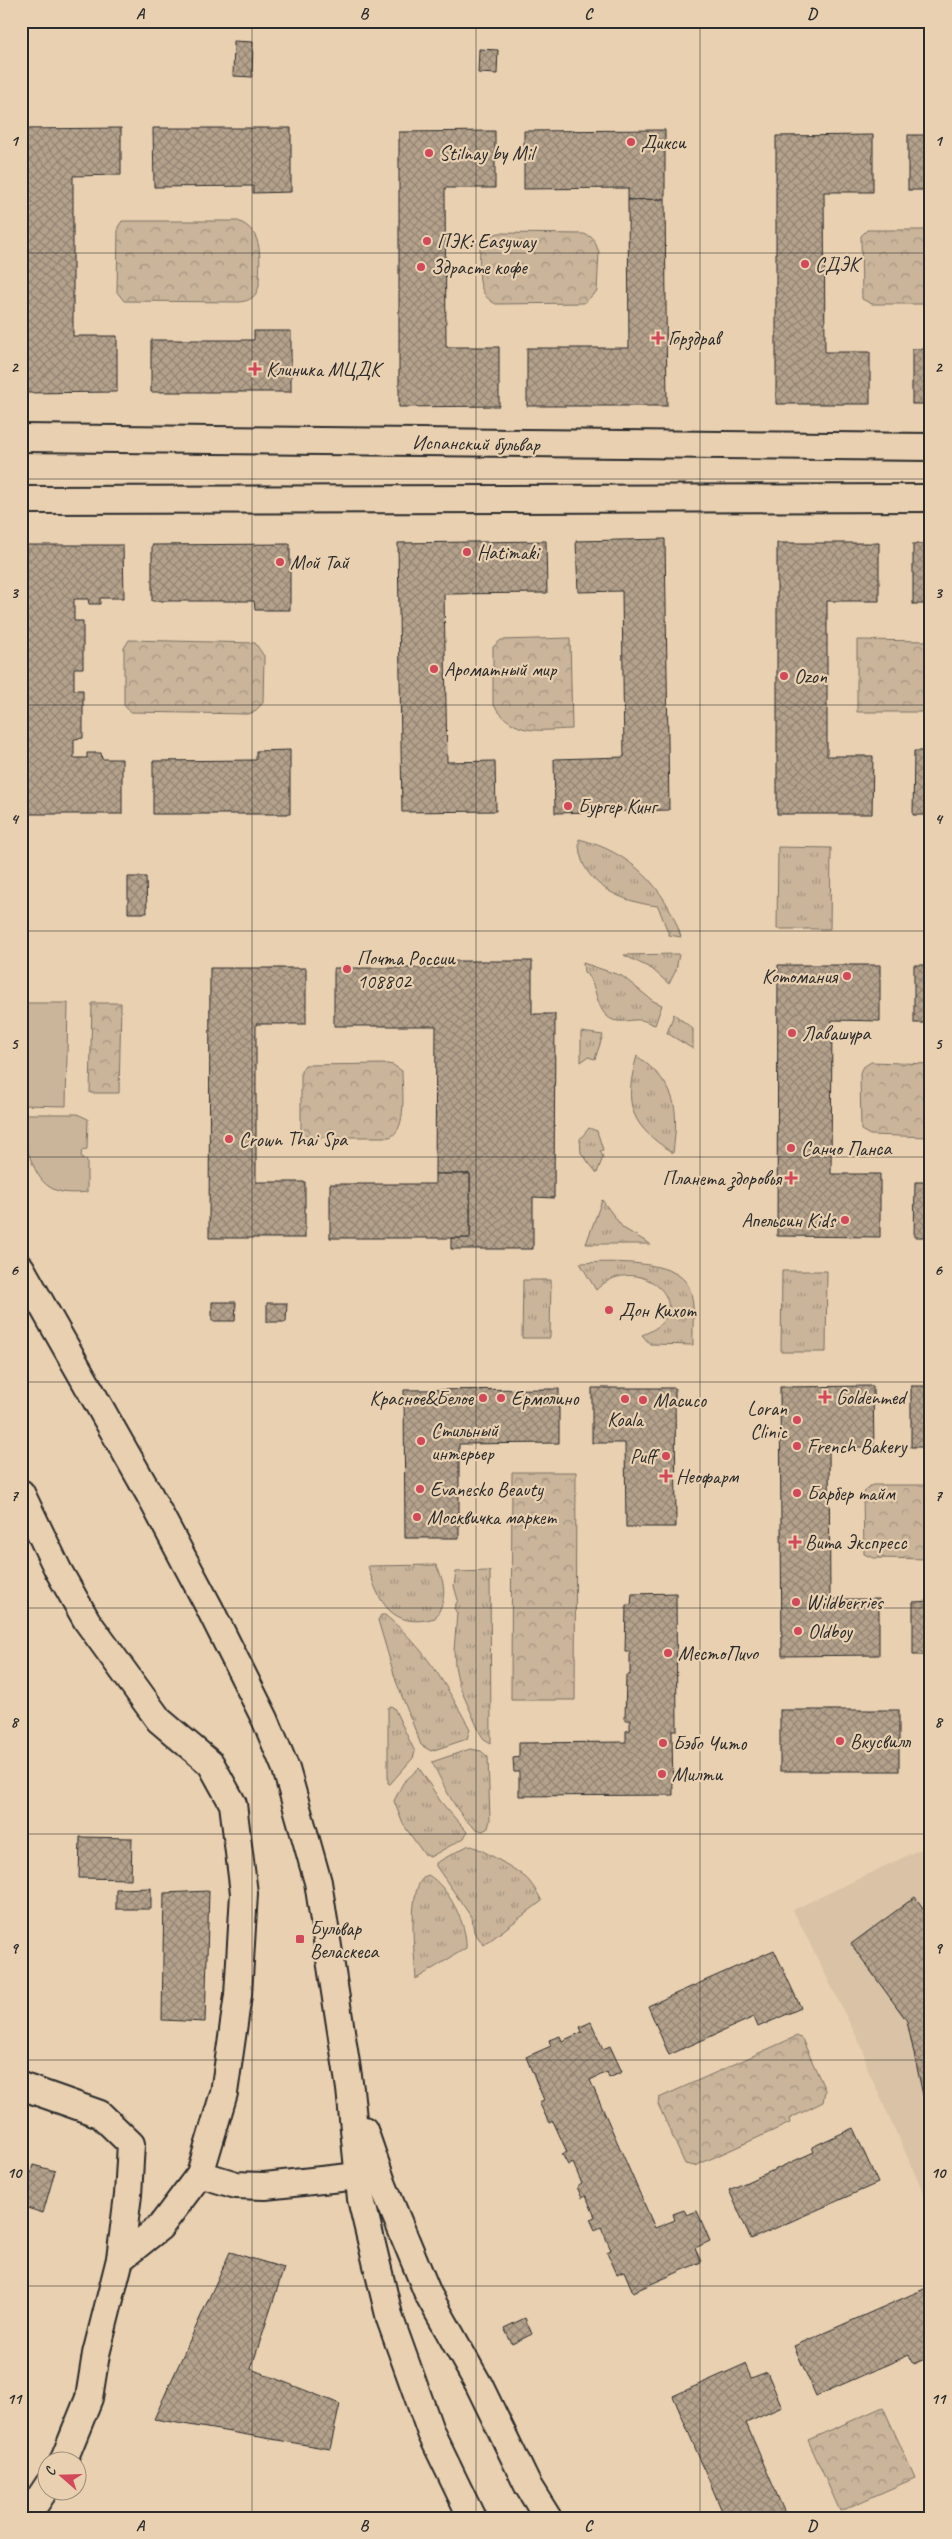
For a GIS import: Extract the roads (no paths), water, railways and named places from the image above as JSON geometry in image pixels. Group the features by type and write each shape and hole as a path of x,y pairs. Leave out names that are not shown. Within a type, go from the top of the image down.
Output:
{"street":[{"name":"Испанский бульвар","path":"21,438 931,447"},
{"path":"21,500 931,498"},
{"path":"21,1268 148,1492 209,1607 265,1719 286,1769 318,1882 350,2089 361,2199 390,2319 431,2433 472,2518"},
{"path":"21,1493 58,1570 86,1621 159,1720 211,1764 232,1804 244,1893 238,1995 224,2093 200,2174 160,2227 120,2259"},
{"path":"21,2086 100,2114 130,2144 128,2195 120,2259 96,2354 89,2398 66,2452"},
{"path":"350,2089 383,2186 428,2294 479,2385 528,2486 548,2518"},
{"path":"200,2174 236,2185 265,2186 358,2176"},
{"path":"26,2518 38,2501"}],"place":[{"name":"Дикси","path":"631,142"},
{"name":"Stilnay by Mil","path":"429,153"},
{"name":"ПЭК: Easyway","path":"427,241"},
{"name":"СДЭК","path":"805,264"},
{"name":"Здрасте кофе","path":"421,267"},
{"name":"Горздрав","path":"658,338"},
{"name":"Клиника МЦДК","path":"255,369"},
{"name":"Hatimaki","path":"467,552"},
{"name":"Мой Тай","path":"280,562"},
{"name":"Ароматный мир","path":"434,669"},
{"name":"Ozon","path":"784,676"},
{"name":"Бургер Кинг","path":"568,806"},
{"name":"Почта России 108802","path":"347,969"},
{"name":"Котомания","path":"847,976"},
{"name":"Лавашура","path":"792,1033"},
{"name":"Crown Thai Spa","path":"229,1139"},
{"name":"Санчо Панса","path":"791,1148"},
{"name":"Планета здоровья","path":"791,1178"},
{"name":"Апельсин Kids","path":"845,1220"},
{"name":"Дон Кихот","path":"609,1310"},
{"name":"Goldenmed","path":"825,1397"},
{"name":"Красное&Белое","path":"483,1398"},
{"name":"Ермолино","path":"501,1398"},
{"name":"Koala","path":"625,1399"},
{"name":"Масисо","path":"643,1400"},
{"name":"Loran Clinic","path":"797,1420"},
{"name":"Стильный интерьер","path":"421,1441"},
{"name":"French Bakery","path":"797,1446"},
{"name":"Puff","path":"666,1456"},
{"name":"Неофарм","path":"666,1476"},
{"name":"Evanesko Beauty","path":"420,1489"},
{"name":"Барбер тайм","path":"797,1493"},
{"name":"Москвичка маркет","path":"417,1517"},
{"name":"Вита Экспресс","path":"795,1542"},
{"name":"Wildberries","path":"796,1602"},
{"name":"Oldboy","path":"798,1631"},
{"name":"МестоПиvо","path":"668,1653"},
{"name":"Вкусвилл","path":"840,1741"},
{"name":"Бэбо Чито","path":"663,1743"},
{"name":"Милти","path":"662,1774"},
{"name":"Бульвар Веласкеса","path":"300,1939"}]}
